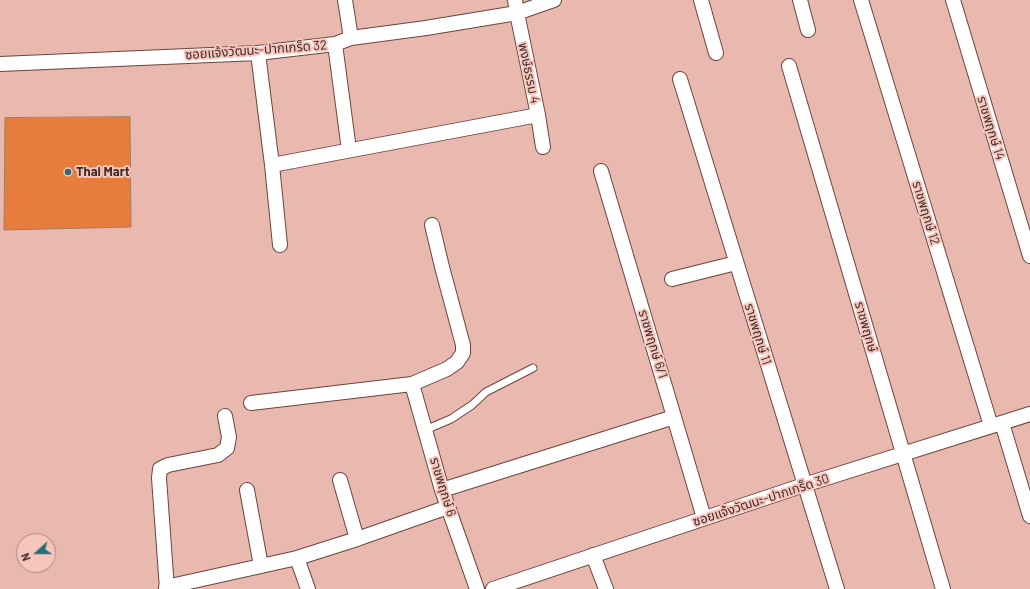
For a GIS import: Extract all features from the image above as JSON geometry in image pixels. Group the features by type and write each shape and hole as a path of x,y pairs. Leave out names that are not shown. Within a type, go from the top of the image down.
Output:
{"street":[{"path":"345,0 351,38"},
{"name":"ซอยแจ้งวัฒนะ-ปากเกร็ด 32","path":"0,64 258,52 335,44 351,38 554,0"},
{"path":"701,0 716,53"},
{"path":"800,0 808,30"},
{"name":"ราชพฤกษ์ 12","path":"861,0 996,425 1030,516"},
{"name":"ราชพฤกษ์ 14","path":"952,0 1030,256"},
{"name":"พงษ์ธรรม 4","path":"516,7 543,147"},
{"path":"335,44 349,150"},
{"path":"258,52 280,245"},
{"name":"ราชพฤกษ์","path":"789,66 942,589"},
{"name":"ราชพฤกษ์ 11","path":"680,79 836,589"},
{"path":"272,165 538,115"},
{"name":"ราชพฤกษ์ 6/1","path":"601,171 704,518"},
{"path":"251,403 412,384 448,368 457,362 462,353 463,345 432,225"},
{"path":"672,279 736,263"},
{"name":"ราชพฤกษ์ 6","path":"412,384 442,490 477,589"},
{"name":"ซอยแจ้งวัฒนะ-ปากเกร็ด 30","path":"493,589 517,585 593,555 704,518 1030,414"},
{"path":"225,416 230,437 227,448 218,455 168,465 160,469 159,478 166,588 297,558 356,539 448,506"},
{"path":"442,490 674,417"},
{"path":"340,480 356,539"},
{"path":"247,490 261,566"},
{"path":"593,555 606,589"},
{"path":"297,558 308,589"}],"lane":[{"path":"425,430 451,419 472,405 486,392 533,368"}],"building":[{"name":"Thai Mart","path":"130,117 131,227 4,230 5,118"}],"place":[{"name":"Thai Mart","path":"68,172"}]}
